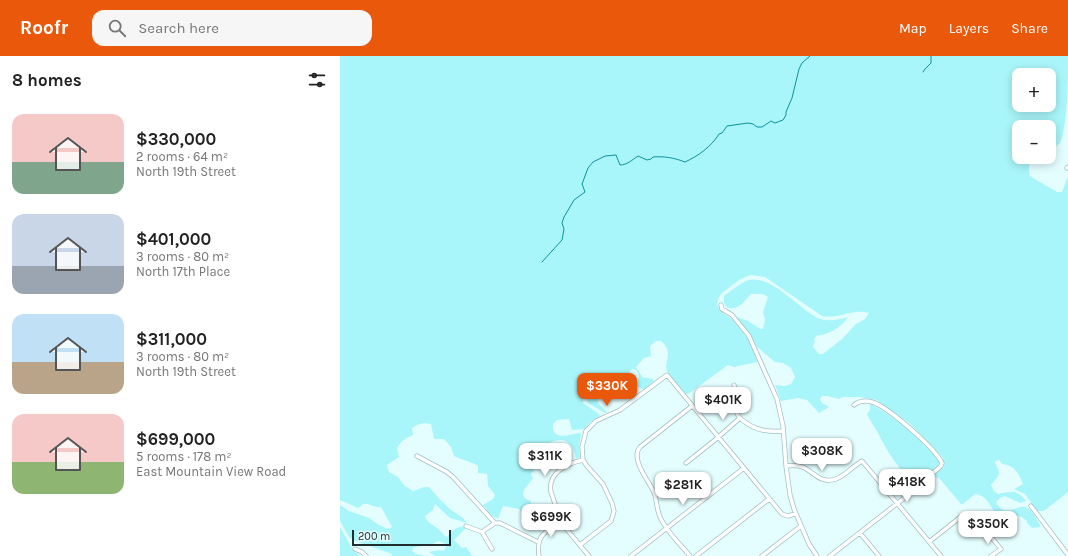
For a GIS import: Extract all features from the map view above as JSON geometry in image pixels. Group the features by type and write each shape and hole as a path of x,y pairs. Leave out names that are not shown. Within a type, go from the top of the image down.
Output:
{"street":[{"path":"720,305 722,309 732,315 749,336 777,399 783,431 790,495 795,514 809,544 817,556"},
{"path":"580,545 611,521 614,511 603,484 583,460 582,441 586,431 596,421 620,410 667,375 784,516 795,514"},
{"path":"734,385 736,409 740,418 748,424 763,431 783,431"},
{"path":"830,556 898,504 941,466 942,463 919,435 880,406 873,402 865,401 858,402 854,405"},
{"path":"690,556 660,517 653,490 645,479 640,467 637,450 692,406"},
{"path":"686,463 740,418"},
{"path":"417,456 449,474 469,493 495,523"},
{"path":"583,460 567,465 559,470 554,476 551,489 559,520 589,556"},
{"path":"786,466 798,465 816,478 830,480 840,478 862,461 941,556"},
{"path":"631,556 744,468"},
{"path":"696,556 769,499"},
{"path":"1031,506 1068,555"},
{"path":"929,542 964,515"},
{"path":"539,556 538,542 541,537 559,520"},
{"path":"482,532 495,523 500,523 538,542"},
{"path":"466,526 482,532 492,549"},
{"path":"762,556 801,526"},
{"path":"987,532 1001,549 991,556"},
{"path":"860,533 879,556"},
{"path":"355,549 362,552 366,556"}],"shaded area":[{"path":"340,56 1068,56 1068,88 1065,125 1060,143 1056,146 1056,120 1012,120 1012,164 1029,164 1030,176 1057,192 1062,192 1068,176 1068,492 1044,511 1037,511 1025,494 1014,489 1023,484 1016,470 1010,466 1002,464 999,460 995,463 999,475 991,485 994,491 998,494 1014,492 1020,494 1026,501 1020,503 1005,496 996,502 1000,508 1008,511 1021,507 1029,509 1035,516 1040,527 1032,528 1022,517 1012,515 1002,519 989,530 986,523 995,513 987,501 982,496 975,494 961,504 939,478 932,477 944,467 943,458 909,423 877,400 860,397 843,397 839,399 822,396 820,399 822,403 829,407 819,413 807,400 798,398 781,401 775,385 785,386 791,384 795,377 791,368 783,363 775,362 757,347 750,334 737,317 763,329 765,320 763,312 768,297 763,294 751,294 739,306 729,308 726,307 724,296 743,282 755,280 774,286 818,318 833,320 848,317 834,330 816,336 813,347 819,354 823,354 842,339 856,324 865,319 869,313 857,312 834,317 822,316 765,277 750,275 739,280 722,293 718,299 717,305 724,314 732,319 752,344 757,362 734,367 728,365 686,394 667,371 666,364 668,353 665,345 661,341 656,341 650,346 651,356 644,358 636,367 642,377 653,379 654,381 644,390 636,386 639,375 636,370 632,369 629,373 626,373 621,381 598,400 598,403 607,412 605,413 588,403 587,396 590,398 597,392 588,380 582,388 583,403 600,416 590,422 585,429 572,430 569,419 557,420 553,424 553,429 558,435 565,436 579,433 581,434 579,447 580,457 576,459 574,451 566,441 555,441 543,448 538,454 540,462 539,465 537,465 531,474 533,478 524,490 523,495 526,499 531,501 529,515 526,519 523,517 519,509 503,506 498,519 490,514 483,505 493,499 495,495 488,486 487,474 478,473 478,466 454,456 451,447 444,439 434,439 431,424 421,424 412,428 413,435 400,443 397,448 399,457 387,465 389,472 398,477 405,486 413,491 424,487 429,487 452,511 464,519 467,523 450,518 435,504 433,510 425,516 428,522 447,537 453,530 460,527 466,528 454,540 462,548 466,547 472,556 435,556 429,552 439,550 444,551 446,547 444,543 438,541 432,544 413,548 412,551 416,554 426,556 392,556 392,554 353,540 349,537 340,521 340,505 349,511 369,518 388,529 392,527 381,507 363,504 358,508 340,500"},
{"path":"870,404 908,430 927,447 940,463 916,485 905,475 894,461 869,419 867,414 870,410"},
{"path":"340,527 353,550 360,556 340,556"}],"waterway":[{"path":"542,262 562,240 564,229 562,223 564,217 574,200 585,192 582,184 588,168 593,162 605,156 616,155 620,165 623,165 638,156 647,160 653,157 661,157 673,158 685,162 695,157 708,147 727,126 748,123 757,127 762,127 771,121 775,123 783,120 792,98 799,69 802,63 810,56"},
{"path":"923,72 931,63 931,56"}]}
